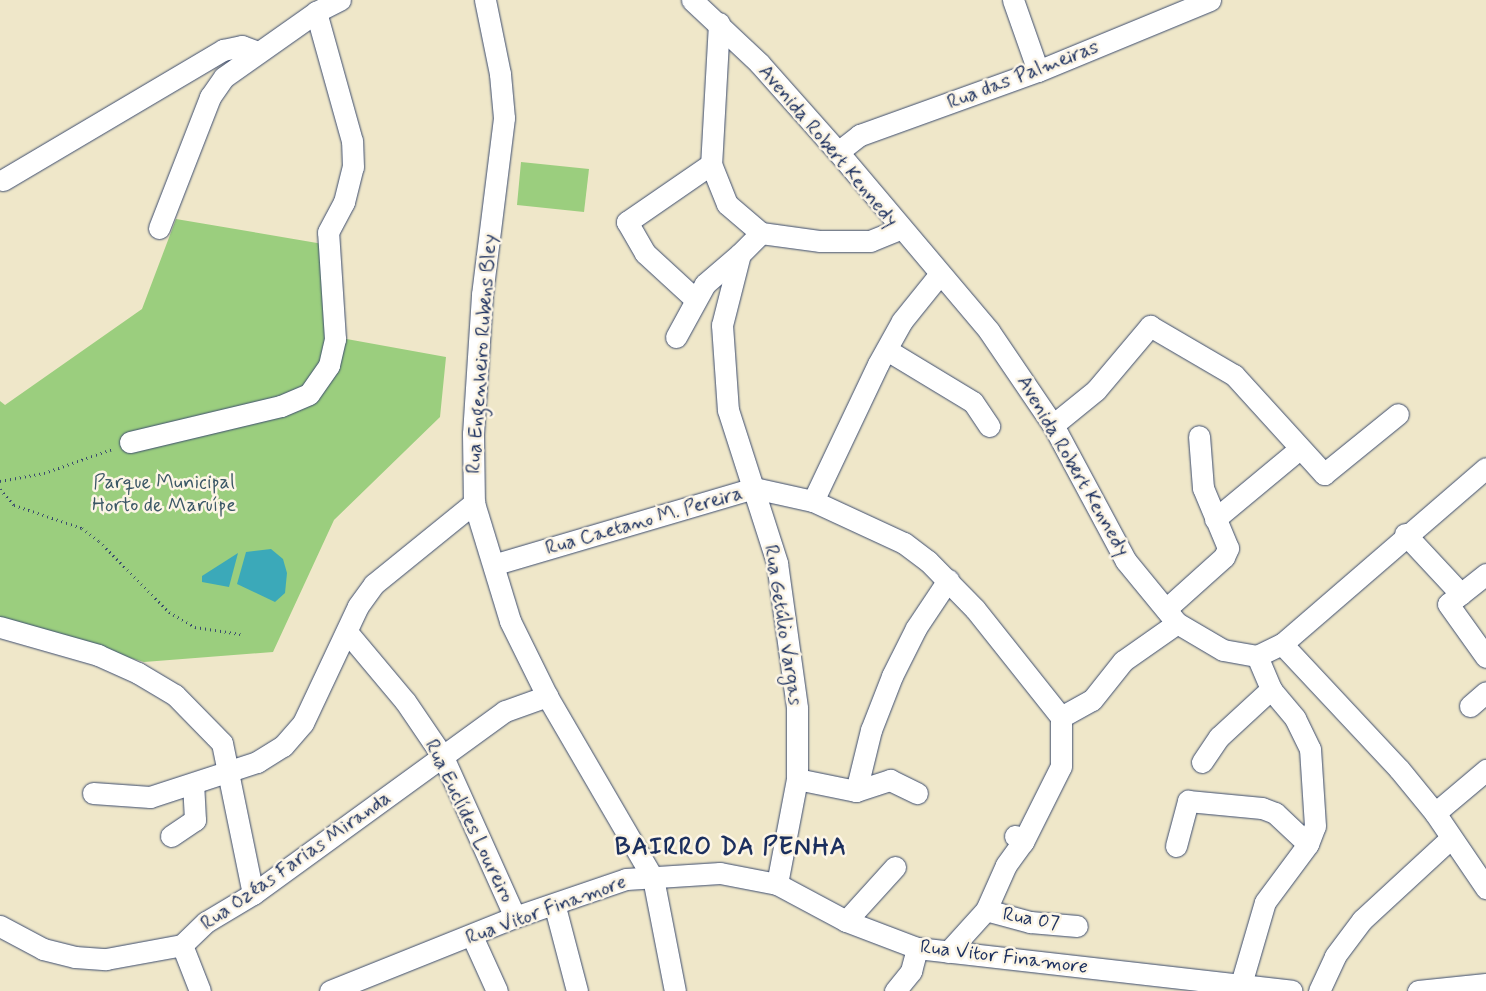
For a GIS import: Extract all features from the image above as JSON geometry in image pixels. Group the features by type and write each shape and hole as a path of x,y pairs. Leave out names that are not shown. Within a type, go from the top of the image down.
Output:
{"street":[{"path":"159,228 210,98 224,77 316,12 340,0"},
{"name":"Rua Engenheiro Rubens Bley","path":"485,0 500,74 504,118 482,296 472,434 474,503 496,564 510,621 547,696 653,878 675,991"},
{"name":"Avenida Robert Kennedy","path":"692,0 719,23 838,152 899,229 1006,355 1053,425 1126,561 1171,616 1223,650 1257,656"},
{"path":"1013,0 1038,72"},
{"name":"Rua das Palmeiras","path":"838,152 860,135 1038,72 1210,0"},
{"path":"130,442 281,406 309,394 329,365 335,339 328,232 344,202 353,167 352,141 316,12"},
{"path":"719,23 712,164 727,204 761,233 820,241 870,240 899,229"},
{"path":"3,180 223,50 242,46 258,52"},
{"path":"695,299 645,253 627,222 712,164"},
{"path":"676,337 695,299 761,233"},
{"name":"Rua Getúlio Vargas","path":"740,254 722,325 728,410 777,563 797,708 798,779 778,884"},
{"path":"813,502 902,321 939,275"},
{"path":"1053,425 1096,390 1150,326 1234,375 1298,450 1324,474 1398,414"},
{"path":"887,350 973,402 989,426"},
{"path":"1061,717 1092,700 1123,661 1171,616 1224,557 1228,548 1204,488 1199,436"},
{"path":"1215,519 1298,450"},
{"path":"1249,987 1265,902 1308,844 1316,807 1310,749 1295,718 1271,689 1257,656 1282,644 1405,534 1486,468"},
{"name":"Rua Caetano M. Pereira","path":"496,564 754,488 813,502 904,542 948,580 1061,717"},
{"path":"93,793 150,797 193,786 283,746 303,722 374,584 474,503"},
{"path":"1405,534 1455,599 1486,657"},
{"path":"1455,599 1486,574"},
{"path":"856,791 870,730 905,648 948,580"},
{"path":"0,627 98,655 175,695 222,743 253,894"},
{"name":"Rua Euclídes Loureiro","path":"348,632 405,701 443,757 515,917"},
{"path":"1282,644 1435,813 1486,888"},
{"path":"1202,762 1219,737 1271,689"},
{"name":"Rua Ozéas Farias Miranda","path":"0,926 43,949 75,957 106,959 182,945 206,922 253,894 505,711 547,696"},
{"name":"Rua 07","path":"948,952 986,910 1019,839 1061,766 1061,717"},
{"path":"1435,813 1486,770"},
{"path":"798,779 856,791 890,780 916,793"},
{"path":"171,836 195,820 193,786"},
{"path":"1176,846 1188,801 1262,808 1275,813 1308,844"},
{"path":"1319,991 1335,956 1362,920 1451,838"},
{"path":"846,921 895,867"},
{"name":"Rua Vitor Finamore","path":"330,991 472,936 515,917 555,907 626,879 720,873 778,884 846,921 917,948 1292,991"},
{"path":"555,907 578,991"},
{"name":"Rua 07","path":"986,910 1030,922 1077,926"},
{"path":"472,936 497,991"},
{"path":"182,945 200,991"},
{"path":"895,991 911,971 917,948"},
{"path":"1418,991 1486,984"}],"path":[{"path":"0,481 44,473 130,442"},
{"path":"0,488 14,505 82,528 99,541 170,612 195,627 240,634"}],"green space":[{"path":"521,162 589,169 584,212 517,205"},
{"name":"Parque Municipal Horto de Maruípe","path":"176,219 323,244 330,336 446,357 440,417 334,520 273,652 144,662 0,620 0,401 5,405 142,309"}],"water":[{"path":"271,549 283,559 287,573 285,593 275,602 237,584 246,552"},
{"path":"238,553 229,587 202,582 202,576"}],"district":[{"name":"BAIRRO DA PENHA","path":"731,848"}]}
